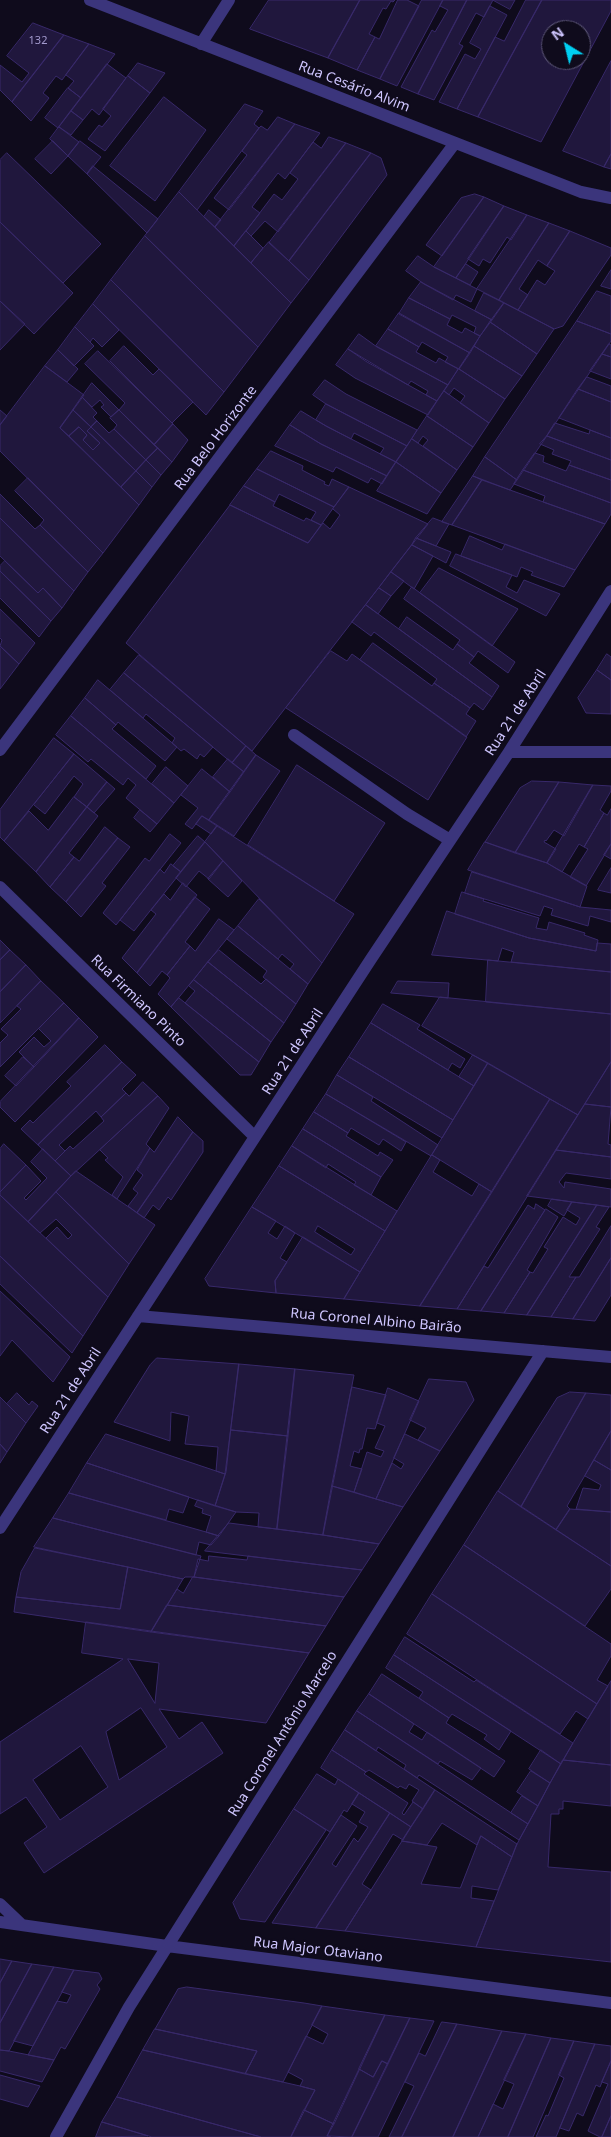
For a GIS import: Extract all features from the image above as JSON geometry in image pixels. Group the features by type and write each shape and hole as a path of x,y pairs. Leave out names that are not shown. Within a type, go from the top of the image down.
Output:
{"street":[{"name":"Rua Cesário Alvim","path":"90,0 581,192 610,200"},
{"path":"201,44 229,0"},
{"name":"Rua Belo Horizonte","path":"0,750 455,143"},
{"name":"Rua 21 de Abril","path":"0,1528 509,752 611,592"},
{"path":"294,735 407,814 450,840"},
{"path":"509,752 611,752"},
{"name":"Rua Firmiano Pinto","path":"0,887 256,1137"},
{"name":"Rua Coronel Albino Bairão","path":"138,1316 611,1357"},
{"name":"Rua Coronel Antônio Marcelo","path":"56,2137 167,1946 543,1351"},
{"path":"0,1904 21,1924"},
{"name":"Rua Major Otaviano","path":"0,1922 167,1946 611,2003"}],"building":[{"path":"269,0 360,0 328,58 250,29"},
{"path":"360,0 395,0 391,1 386,9 383,8 369,34 375,37 357,70 328,58"},
{"path":"398,0 407,0 419,6 380,79 357,70 375,37 379,39"},
{"path":"422,0 443,0 397,86 380,79"},
{"path":"443,0 467,0 418,94 401,87 432,30 435,32 448,10 440,6"},
{"path":"467,0 493,0 484,17 476,13 459,44 463,46 434,100 418,94"},
{"path":"493,0 515,0 510,9"},
{"path":"526,0 542,0 478,117 457,109 495,37 504,41"},
{"path":"542,0 611,0 611,11 591,48 591,20 541,20 541,70 579,70 541,142 478,117"},
{"path":"490,6 507,15 457,109 439,102 465,54 475,59 481,49 470,43"},
{"path":"33,23 64,35 12,102 0,90 0,65 22,82 29,73 7,56"},
{"path":"64,35 89,44 62,80 56,76 43,93 49,98 31,121 12,102"},
{"path":"89,44 115,54 81,98 68,88 74,81 66,75"},
{"path":"611,61 611,154 604,167 563,151"},
{"path":"138,63 165,73 150,93 128,76"},
{"path":"107,64 126,78 99,115 92,109 83,120 71,111"},
{"path":"128,76 150,93 105,151 88,139 99,125 102,127 111,116 103,109"},
{"path":"68,88 81,98 58,128 45,118"},
{"path":"164,97 206,130 155,201 110,166"},
{"path":"245,104 263,111 254,124 259,128 197,210 179,192"},
{"path":"71,111 83,120 71,135 59,127"},
{"path":"278,117 295,124 229,210 214,198 247,155 242,151 259,128 261,126 267,130"},
{"path":"295,124 320,133 285,179 278,173 252,207 260,213 234,246 215,227"},
{"path":"59,127 79,142 68,156 50,139"},
{"path":"329,137 346,143 278,232 265,221 251,236 246,231 274,194 282,200 298,179 290,173 313,142 321,148"},
{"path":"53,141 68,156 51,174 35,159"},
{"path":"80,141 101,157 87,174 68,156"},
{"path":"346,143 371,153 289,261 269,243"},
{"path":"7,153 101,244 63,283 0,222 0,160"},
{"path":"371,153 381,158 387,175 309,280 289,261"},
{"path":"611,154 611,169 604,167"},
{"path":"93,166 158,219 147,233 87,174"},
{"path":"179,192 291,303 258,347 145,236"},
{"path":"475,194 484,197 442,256 426,245 461,198"},
{"path":"484,197 504,206 456,278 434,267"},
{"path":"504,206 527,215 511,240 507,237 490,263 483,259 479,266 468,259"},
{"path":"209,210 221,220 215,227 204,217"},
{"path":"527,215 549,223 499,300 477,289"},
{"path":"0,222 73,293 34,334 0,301"},
{"path":"549,223 570,231 547,266 538,260 519,289 528,295 518,310 499,300"},
{"path":"246,231 263,248 251,263 234,246"},
{"path":"570,231 611,248 611,255 563,326 554,329 518,310 537,280 545,285 555,271 547,266"},
{"path":"145,236 258,347 224,392 111,280"},
{"path":"269,242 309,280 291,303 251,263"},
{"path":"418,256 434,267 477,289 471,302 456,295 453,300 424,284 406,271"},
{"path":"466,264 478,272 470,285 456,278"},
{"path":"611,270 611,289 601,286"},
{"path":"111,280 224,392 206,415 93,304"},
{"path":"421,282 492,320 480,336 474,333 476,327 452,315 450,319 409,298"},
{"path":"597,291 611,296 611,334 577,321"},
{"path":"484,293 504,303 492,320 475,311"},
{"path":"409,298 450,319 447,325 462,333 465,328 480,336 470,353 399,314"},
{"path":"0,301 25,324 0,350"},
{"path":"504,303 554,329 537,354 490,322"},
{"path":"93,304 119,330 102,347 93,338 90,342 75,327"},
{"path":"399,313 470,353 459,369 445,362 448,357 422,342 419,347 388,329"},
{"path":"577,321 611,334 611,341 517,480 485,457"},
{"path":"490,322 537,354 522,376 474,346"},
{"path":"75,327 94,346 74,366 58,350"},
{"path":"388,329 419,347 416,352 436,363 439,358 458,369 448,385 376,346"},
{"path":"359,334 377,347 448,385 437,401 426,395 428,391 411,381 408,385 348,349"},
{"path":"609,344 611,345 611,357 602,354"},
{"path":"124,346 153,375 159,369 193,402 172,423 110,361"},
{"path":"474,346 522,376 505,399 459,369"},
{"path":"348,349 367,362 437,401 428,415 355,378 336,365"},
{"path":"58,350 78,369 67,382 45,366"},
{"path":"98,351 173,424 154,445 119,410 125,403 85,364"},
{"path":"602,354 611,357 611,379 590,371"},
{"path":"45,366 84,395 60,428 139,505 103,553 0,451 0,425"},
{"path":"459,369 505,399 489,423 460,403 465,396 454,388 449,395 444,391"},
{"path":"587,377 611,386 611,402 578,389"},
{"path":"325,380 346,394 417,430 407,446 326,404 313,395"},
{"path":"92,383 119,410 111,417 101,407 104,405 100,400 92,407 82,397"},
{"path":"578,389 611,402 611,438 559,418"},
{"path":"444,391 489,423 473,447 427,416"},
{"path":"82,397 97,413 93,417 97,421 91,427 73,410"},
{"path":"326,404 407,446 396,462 380,454 384,448 354,433 351,439 316,420"},
{"path":"0,410 7,416 0,425"},
{"path":"73,410 91,427 87,431 100,443 93,450 83,440 87,435 79,427 69,436 60,428"},
{"path":"119,410 158,448 146,460 114,429 117,425 110,418"},
{"path":"301,411 396,462 387,476 321,444 290,425"},
{"path":"427,416 473,447 457,470 423,446 428,440 423,436 418,443 412,439"},
{"path":"97,421 109,433 114,429 146,460 136,471 91,427"},
{"path":"555,423 589,434 590,430 611,438 611,460 547,436"},
{"path":"173,424 188,440 172,462 154,445"},
{"path":"290,425 321,444 387,476 382,484 371,478 368,483 336,467 333,472 275,446"},
{"path":"79,427 87,435 83,440 93,450 100,443 87,431 91,427 136,471 121,487 69,436"},
{"path":"547,436 611,460 611,480 569,465 571,461 552,454 554,450 540,444"},
{"path":"412,439 457,470 441,493 396,462"},
{"path":"158,448 172,462 161,475 146,460"},
{"path":"271,451 303,466 302,470 325,482 324,484 329,486 332,479 349,487 334,507 257,469"},
{"path":"535,453 544,456 543,462 566,471 569,465 611,480 611,503 523,470"},
{"path":"485,457 517,480 510,490 473,476"},
{"path":"146,460 161,475 152,487 136,471"},
{"path":"396,462 441,493 427,514 377,491"},
{"path":"257,469 334,507 321,525 311,520 316,512 279,494 275,502 244,486"},
{"path":"523,470 611,503 611,514 605,524 543,502 545,496 514,484"},
{"path":"136,471 152,487 139,505 121,487"},
{"path":"473,476 482,480 452,525 442,522"},
{"path":"28,478 103,553 88,572 40,525 44,520 15,491"},
{"path":"482,480 605,524 575,570 452,525"},
{"path":"244,486 275,502 273,506 304,521 306,518 321,525 308,543 230,505"},
{"path":"349,487 428,524 252,751 126,643 230,505 308,543 323,523 330,529 340,515 333,509"},
{"path":"0,494 35,529 40,525 88,572 74,591 0,518"},
{"path":"0,518 74,591 62,608 43,588 38,593 0,556"},
{"path":"433,518 449,524 436,546 416,538"},
{"path":"470,536 502,550 505,544 575,570 564,587 531,575 533,572 521,567 517,577 461,556"},
{"path":"416,538 451,552 446,563 412,545"},
{"path":"412,545 433,556 414,589 391,572"},
{"path":"456,554 512,575 506,587 517,593 524,580 560,594 546,616 450,566"},
{"path":"5,561 38,593 43,588 62,608 51,621 0,571 0,566"},
{"path":"439,568 518,609 492,646 420,593"},
{"path":"0,571 51,621 39,637 0,598"},
{"path":"391,572 404,581 391,596 379,588"},
{"path":"412,587 515,662 508,673 478,651 474,657 457,644 460,640 404,599"},
{"path":"379,588 391,596 378,614 366,605"},
{"path":"366,605 492,697 483,710 474,703 470,708 434,683 437,679 374,632 371,636 352,622"},
{"path":"0,609 35,643 19,664 0,646 2,640 0,638"},
{"path":"407,617 453,650 457,644 474,657 469,663 499,686 492,697 399,629"},
{"path":"373,643 432,686 434,683 470,708 466,714 476,721 466,737 360,660"},
{"path":"0,648 19,664 0,689"},
{"path":"331,651 347,661 352,654 467,737 428,800 286,708"},
{"path":"607,654 611,657 611,680 597,670"},
{"path":"139,655 246,746 232,763 124,673"},
{"path":"597,670 611,680 611,714 586,713 578,698"},
{"path":"124,673 213,747 204,757 200,754 197,759 184,749 181,751 172,743 175,738 146,714 143,718 110,690"},
{"path":"98,680 177,747 165,761 118,722 116,725 85,698"},
{"path":"85,698 116,725 112,729 156,766 146,779 71,716"},
{"path":"71,716 174,803 157,824 126,798 136,785 128,778 123,785 91,759 88,762 56,735"},
{"path":"54,738 74,754 4,841 0,837 0,810"},
{"path":"246,746 256,755 244,772 232,763"},
{"path":"74,754 107,782 87,807 74,797 83,784 74,776 45,814 34,805"},
{"path":"256,755 280,771 234,836 209,820"},
{"path":"228,759 244,772 230,792 213,777"},
{"path":"297,765 385,823 334,901 248,845"},
{"path":"166,767 188,786 174,803 152,784"},
{"path":"202,769 230,792 209,820 202,816 192,829 185,824 198,808 181,795"},
{"path":"532,781 559,782 515,853 485,842 520,788"},
{"path":"107,782 115,789 94,813 87,807"},
{"path":"559,782 593,785 564,836 554,830 545,840 544,842 556,849 547,863 515,853"},
{"path":"593,785 611,786 611,791 600,810 604,813 584,847 579,844 562,872 547,863"},
{"path":"74,797 87,807 36,872 4,841 29,811 48,830"},
{"path":"87,807 98,816 69,853 74,857 50,887 36,872"},
{"path":"611,809 611,844 586,886 570,877 588,849 584,847 604,813 607,815"},
{"path":"140,810 157,824 150,832 134,818"},
{"path":"202,816 217,826 211,834 196,824"},
{"path":"217,826 354,914 322,963 205,842"},
{"path":"105,827 118,838 66,902 50,887 74,857 79,861"},
{"path":"170,834 181,843 116,925 103,913 145,858 149,861"},
{"path":"198,836 205,842 181,872 173,866"},
{"path":"118,838 130,847 102,883 106,886 81,917 66,902"},
{"path":"205,842 223,861 209,879 199,871 186,887 176,878"},
{"path":"485,842 547,863 587,886 580,907 468,870"},
{"path":"611,844 611,859 604,855"},
{"path":"223,861 242,881 228,897 208,879"},
{"path":"171,864 181,872 134,931 120,920 160,869 164,873"},
{"path":"611,868 611,893 598,890"},
{"path":"472,872 580,907 611,910 611,922 590,916 588,926 551,915 553,909 544,906 540,916 465,893"},
{"path":"183,883 197,895 137,973 122,958 156,914 151,910 164,894 170,900"},
{"path":"462,892 484,899 483,901 539,918 536,928 547,930 549,922 585,933 584,935 598,940 596,951 529,938 455,914"},
{"path":"195,897 210,909 185,942 190,946 167,975 162,971 150,986 137,973"},
{"path":"259,899 322,963 308,984 290,969 294,964 282,954 278,959 238,926"},
{"path":"447,911 529,938 596,951 597,943 611,944 611,972 511,962 514,952 502,948 498,961 432,955"},
{"path":"219,919 234,930 171,1007 158,994 170,978 167,975 190,946 195,951"},
{"path":"238,926 308,984 296,1004 263,977 267,971 227,939"},
{"path":"0,940 10,950 0,960"},
{"path":"10,950 26,965 0,992 0,960"},
{"path":"219,950 261,984 266,979 296,1004 284,1023 208,962"},
{"path":"488,960 611,972 611,1014 486,1002"},
{"path":"208,962 284,1023 271,1042 194,980"},
{"path":"26,965 41,981 0,1023 0,992"},
{"path":"194,980 271,1042 259,1062 185,1003 195,991 189,986"},
{"path":"41,981 64,1003 0,1067 0,1043 8,1035 1,1029 21,1009 17,1006"},
{"path":"398,981 449,983 448,998 391,993"},
{"path":"440,997 611,1014 611,1062 578,1115 422,1026"},
{"path":"179,998 259,1062 251,1075 240,1075 171,1007"},
{"path":"64,1003 79,1018 34,1067 19,1052 34,1037 44,1047 51,1041 39,1029"},
{"path":"383,1004 420,1025 417,1029 465,1059 460,1068 452,1063 448,1070 371,1023"},
{"path":"79,1018 98,1037 15,1122 0,1107 0,1102"},
{"path":"371,1023 474,1086 453,1120 349,1057"},
{"path":"105,1045 122,1062 38,1145 21,1129 30,1120 33,1123 71,1086 67,1082"},
{"path":"473,1055 488,1063 474,1086 459,1077"},
{"path":"23,1057 34,1067 16,1086 5,1076"},
{"path":"349,1057 453,1120 442,1138 337,1075"},
{"path":"122,1062 136,1075 122,1089 126,1093 101,1117 96,1111 59,1145 65,1151 55,1161 38,1145"},
{"path":"611,1062 611,1107 585,1104"},
{"path":"488,1063 550,1099 492,1192 432,1155"},
{"path":"337,1075 373,1097 371,1101 438,1145 431,1156 326,1094"},
{"path":"143,1082 158,1096 71,1176 55,1161 70,1146 73,1149 104,1121 101,1117 126,1093 129,1096"},
{"path":"326,1094 406,1142 401,1151 383,1139 379,1145 351,1128 348,1133 314,1112"},
{"path":"158,1096 169,1108 146,1144 150,1148 117,1199 112,1195 123,1177 105,1160 108,1158 100,1150"},
{"path":"550,1099 578,1115 457,1309 420,1306"},
{"path":"585,1104 611,1107 608,1144 611,1145 611,1157 556,1150"},
{"path":"314,1112 348,1133 346,1136 378,1156 380,1152 393,1160 381,1177 303,1129"},
{"path":"178,1117 193,1132 137,1213 128,1206 138,1193 133,1189 143,1175 137,1170 150,1148 154,1152"},
{"path":"303,1129 381,1177 371,1195 354,1185 356,1182 328,1164 326,1168 292,1146"},
{"path":"193,1132 203,1141 203,1152 171,1200 168,1197 159,1210 153,1205 144,1218 137,1213"},
{"path":"4,1144 26,1165 0,1192 0,1149"},
{"path":"292,1146 397,1211 385,1231 279,1166"},
{"path":"43,1149 71,1176 28,1222 0,1195 0,1192 26,1165 41,1181 24,1198 26,1200 47,1178 31,1162"},
{"path":"556,1150 611,1157 611,1179 566,1173 559,1182 564,1188 565,1182 611,1189 611,1207 527,1196"},
{"path":"432,1155 440,1160 433,1172 472,1196 479,1184 492,1192 420,1306 344,1299"},
{"path":"279,1166 385,1231 360,1272 252,1207","holes":["318,1226 355,1249 351,1255 315,1232"]},
{"path":"76,1171 155,1225 129,1264 56,1192"},
{"path":"56,1192 129,1264 108,1297 46,1238 57,1227 68,1239 72,1235 56,1219 40,1233 28,1222"},
{"path":"0,1195 108,1297 83,1336 0,1256"},
{"path":"552,1199 572,1202 564,1216 548,1206"},
{"path":"572,1202 597,1205 527,1315 504,1313 530,1272 533,1273 548,1249 544,1247 563,1217 576,1225 580,1218 567,1210"},
{"path":"536,1204 545,1210 481,1311 457,1309 484,1266 488,1268 528,1205 534,1209"},
{"path":"597,1205 609,1207 596,1227 600,1229 569,1277 576,1277 551,1317 527,1315"},
{"path":"252,1207 276,1221 268,1233 277,1239 285,1226 295,1233 280,1258 287,1262 275,1281 276,1293 209,1286 205,1279"},
{"path":"546,1209 558,1217 527,1270 530,1272 504,1313 481,1311"},
{"path":"611,1226 611,1258 573,1319 551,1317 576,1277 579,1277"},
{"path":"303,1237 360,1272 344,1299 276,1293 275,1281"},
{"path":"0,1256 83,1336 72,1353 0,1284"},
{"path":"611,1258 611,1295 595,1321 573,1319"},
{"path":"0,1291 70,1357 53,1382 12,1340 0,1356"},
{"path":"157,1358 239,1364 225,1474 216,1471 218,1447 185,1444 189,1416 171,1412 170,1441 114,1422 150,1365"},
{"path":"239,1364 295,1369 288,1436 231,1430"},
{"path":"295,1369 354,1375 323,1535 277,1529"},
{"path":"429,1379 466,1382 474,1400 440,1451 418,1440 426,1428 410,1420"},
{"path":"352,1387 386,1395 375,1429 367,1428 362,1449 360,1449 359,1453 354,1451 350,1466 362,1469 354,1492 332,1486"},
{"path":"388,1388 419,1401 376,1499 354,1492 367,1452 381,1457 384,1451 375,1448 385,1426 377,1423"},
{"path":"570,1392 586,1393 521,1507 498,1491 557,1398"},
{"path":"17,1393 29,1405 32,1401 38,1406 26,1423 7,1404"},
{"path":"586,1393 611,1395 611,1431 567,1506 570,1509 556,1530 521,1507"},
{"path":"0,1397 26,1423 7,1452 0,1444"},
{"path":"231,1430 288,1436 277,1529 258,1527 259,1513 236,1512 215,1506 226,1472"},
{"path":"611,1431 611,1470 594,1460"},
{"path":"106,1434 225,1474 215,1506 87,1463"},
{"path":"405,1434 440,1451 403,1507 376,1499 392,1463 401,1469 404,1464 394,1458"},
{"path":"0,1444 7,1452 0,1463"},
{"path":"594,1460 611,1470 611,1512 576,1509 583,1488 599,1490 601,1485 585,1476"},
{"path":"87,1463 189,1497 183,1513 169,1509 166,1520 69,1493"},
{"path":"332,1486 403,1507 379,1544 323,1535"},
{"path":"498,1491 611,1566 611,1589 585,1626 464,1545"},
{"path":"69,1493 219,1536 211,1545 199,1542 196,1555 53,1518"},
{"path":"198,1500 236,1512 219,1536 206,1532 211,1516 202,1513 203,1509 195,1506"},
{"path":"570,1509 611,1512 611,1566 556,1530"},
{"path":"53,1518 201,1556 194,1577 185,1577 183,1579 34,1547"},
{"path":"229,1523 379,1544 362,1570 205,1551"},
{"path":"464,1545 611,1644 611,1656 597,1680 608,1686 597,1704 432,1594"},
{"path":"35,1548 128,1567 120,1609 16,1597 21,1572"},
{"path":"209,1556 247,1560 248,1556 362,1570 344,1597 194,1577 198,1559 208,1561"},
{"path":"128,1567 183,1579 151,1632 14,1612 16,1597 120,1609"},
{"path":"193,1577 344,1597 326,1626 167,1605 177,1589 183,1593"},
{"path":"432,1594 597,1704 588,1719 576,1711 560,1734 407,1634"},
{"path":"167,1605 326,1626 309,1653 151,1632"},
{"path":"86,1622 309,1653 266,1723 159,1709 179,1739 202,1722 223,1753 44,1873 24,1843 47,1827 26,1797 0,1814 0,1742 123,1659 82,1653","holes":["128,1659 159,1663 155,1703","141,1708 167,1747 119,1780 106,1732","81,1746 108,1787 60,1820 33,1780"]},
{"path":"405,1637 474,1682 476,1680 573,1743 561,1764 394,1655"},
{"path":"394,1655 511,1731 499,1750 484,1739 487,1735 452,1714 449,1718 419,1698 423,1692 386,1668"},
{"path":"382,1674 449,1718 446,1723 505,1761 494,1777 369,1694"},
{"path":"611,1681 611,1765 563,1760 573,1743"},
{"path":"369,1694 414,1724 409,1732 422,1740 427,1732 481,1768 472,1780 440,1761 438,1764 357,1711"},
{"path":"357,1711 528,1824 519,1840 419,1775 417,1778 404,1769 406,1765 378,1747 376,1751 345,1730"},
{"path":"345,1730 435,1790 423,1809 412,1801 419,1790 409,1784 406,1789 400,1786 398,1788 369,1770 366,1772 332,1750"},
{"path":"332,1750 408,1803 402,1813 404,1815 413,1802 423,1809 411,1827 321,1768"},
{"path":"541,1750 561,1764 550,1783 529,1769"},
{"path":"563,1760 611,1765 611,1806 563,1801 563,1809 559,1809 559,1814 551,1814 548,1867 611,1872 611,1962 476,1947 516,1846"},
{"path":"531,1771 550,1783 538,1806 517,1792"},
{"path":"317,1774 335,1785 338,1779 359,1793 347,1812 344,1810 330,1832 294,1809"},
{"path":"435,1790 517,1844 512,1857 481,1836 477,1845 442,1823 427,1845 402,1841"},
{"path":"359,1793 390,1813 316,1928 272,1923 341,1815 357,1826 332,1864 336,1867 354,1838 358,1842 368,1827 359,1822 365,1812 352,1804"},
{"path":"522,1796 538,1806 528,1824 511,1813"},
{"path":"294,1809 326,1830 265,1922 240,1919 233,1903"},
{"path":"390,1813 411,1827 403,1840 393,1834 362,1884 371,1890 345,1931 316,1928"},
{"path":"481,1836 512,1857 498,1890 472,1886 471,1898 494,1901 476,1947 345,1931 402,1841 437,1847 421,1884 460,1888"},
{"path":"0,1959 12,1961 0,1983"},
{"path":"12,1961 32,1964 0,2023 0,1983"},
{"path":"32,1964 54,1967 9,2051 0,2050 0,2023"},
{"path":"54,1967 74,1970 33,2046 14,2041"},
{"path":"74,1970 99,1973 102,1979 97,1985 100,1989 65,2049 61,2047 54,2060 28,2055 57,2001 67,2003 71,1995 62,1992"},
{"path":"187,1987 322,2006 283,2082 245,2074 257,2051 155,2029 178,1989"},
{"path":"322,2006 385,2015 334,2124 304,2110 315,2090 300,2086 303,2080 288,2072 306,2036 323,2044 328,2034 312,2025"},
{"path":"385,2015 410,2018 388,2064 382,2061 373,2077 359,2069"},
{"path":"410,2018 434,2021 378,2137 352,2137"},
{"path":"442,2022 457,2024 402,2137 389,2137 414,2086 405,2082 419,2053 425,2056"},
{"path":"457,2024 502,2031 453,2137 402,2137"},
{"path":"155,2029 257,2051 245,2074 143,2050"},
{"path":"502,2031 526,2034 478,2137 453,2137"},
{"path":"526,2034 551,2038 508,2137 478,2137 493,2104 503,2109 514,2084 504,2080"},
{"path":"551,2038 574,2041 533,2137 508,2137"},
{"path":"574,2041 595,2044 556,2137 536,2137 546,2115 548,2116 564,2078 559,2075"},
{"path":"595,2044 611,2046 611,2061 600,2087 596,2085 583,2116 577,2113 569,2131 560,2128"},
{"path":"0,2050 54,2060 42,2082 0,2071"},
{"path":"143,2050 315,2090 291,2137 261,2137 117,2097"},
{"path":"382,2061 388,2064 352,2137 327,2136 359,2069 373,2077"},
{"path":"611,2061 611,2116 602,2137 600,2137 588,2131 608,2084 602,2082"},
{"path":"0,2075 40,2086 28,2107 0,2099"},
{"path":"117,2097 261,2137 152,2137 102,2122"},
{"path":"304,2110 334,2124 327,2136 331,2137 291,2137"},
{"path":"611,2116 611,2137 602,2137"},
{"path":"102,2122 148,2136 96,2137"}]}
